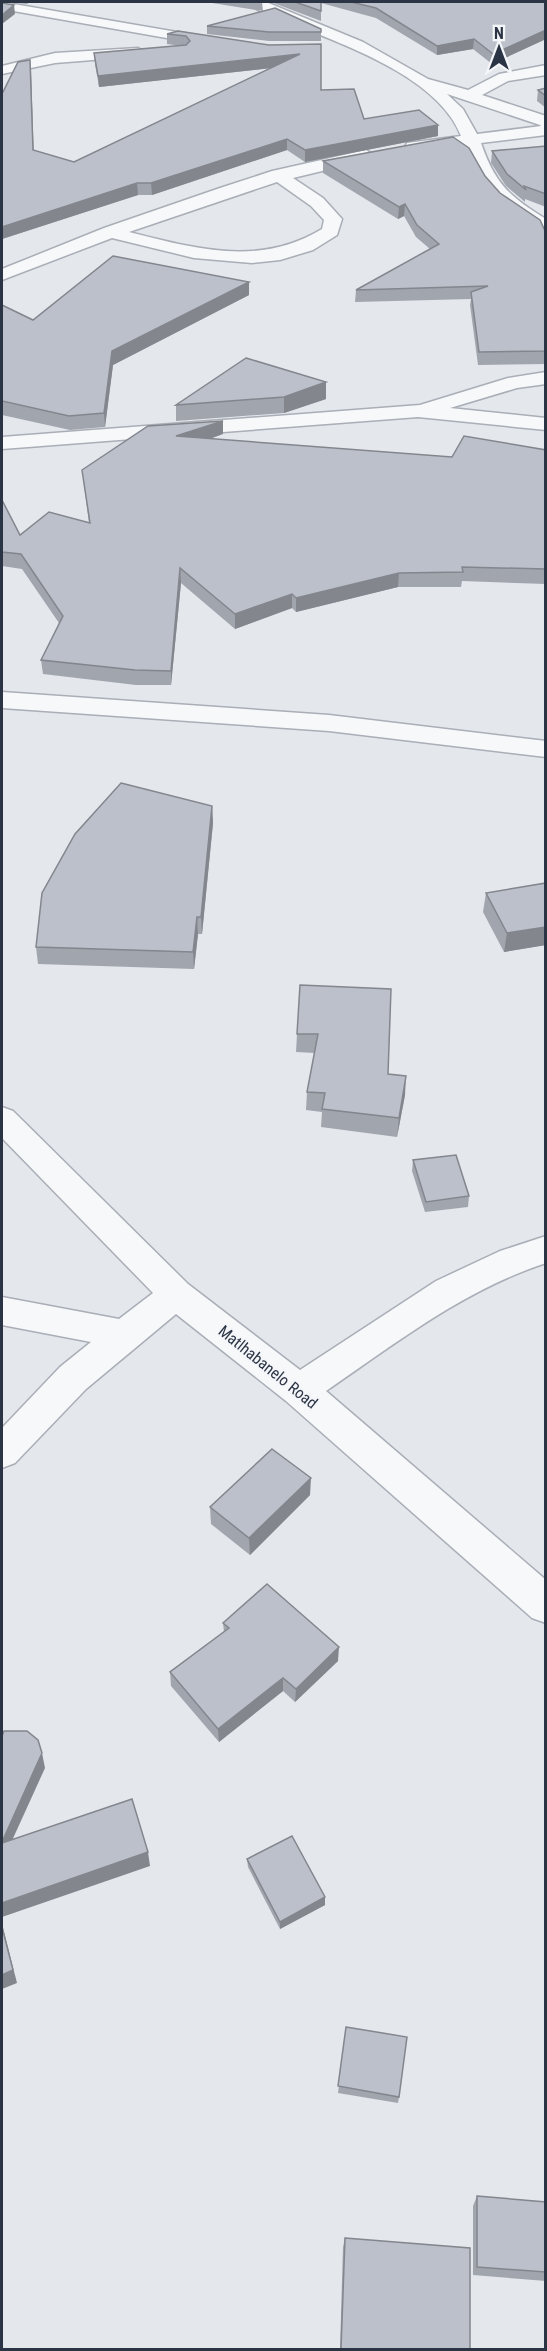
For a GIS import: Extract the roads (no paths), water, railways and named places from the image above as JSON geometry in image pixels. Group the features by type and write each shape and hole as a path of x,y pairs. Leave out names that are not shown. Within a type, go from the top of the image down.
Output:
{"street":[{"path":"255,2 359,47 424,81 546,122"},
{"path":"2,5 228,47 55,58 2,70"},
{"path":"326,48 359,47"},
{"path":"424,81 504,77 546,70"},
{"path":"471,95 504,77"},
{"path":"424,81 451,105 469,130 484,175 501,195 546,227"},
{"path":"7,270 278,175 393,150 546,130"},
{"path":"110,232 207,256 243,258 278,255 315,244 331,231 333,219 317,202 278,175"},
{"path":"418,411 515,382 546,378"},
{"path":"2,443 418,411 546,424"},
{"path":"2,700 329,723 546,749"},
{"name":"Matlhabanelo Road","path":"2,1119 176,1294 299,1390 546,1605"},
{"path":"299,1390 435,1300 513,1258 546,1249"},
{"path":"2,1452 74,1378 176,1294"},
{"path":"2,1311 125,1334"}]}
